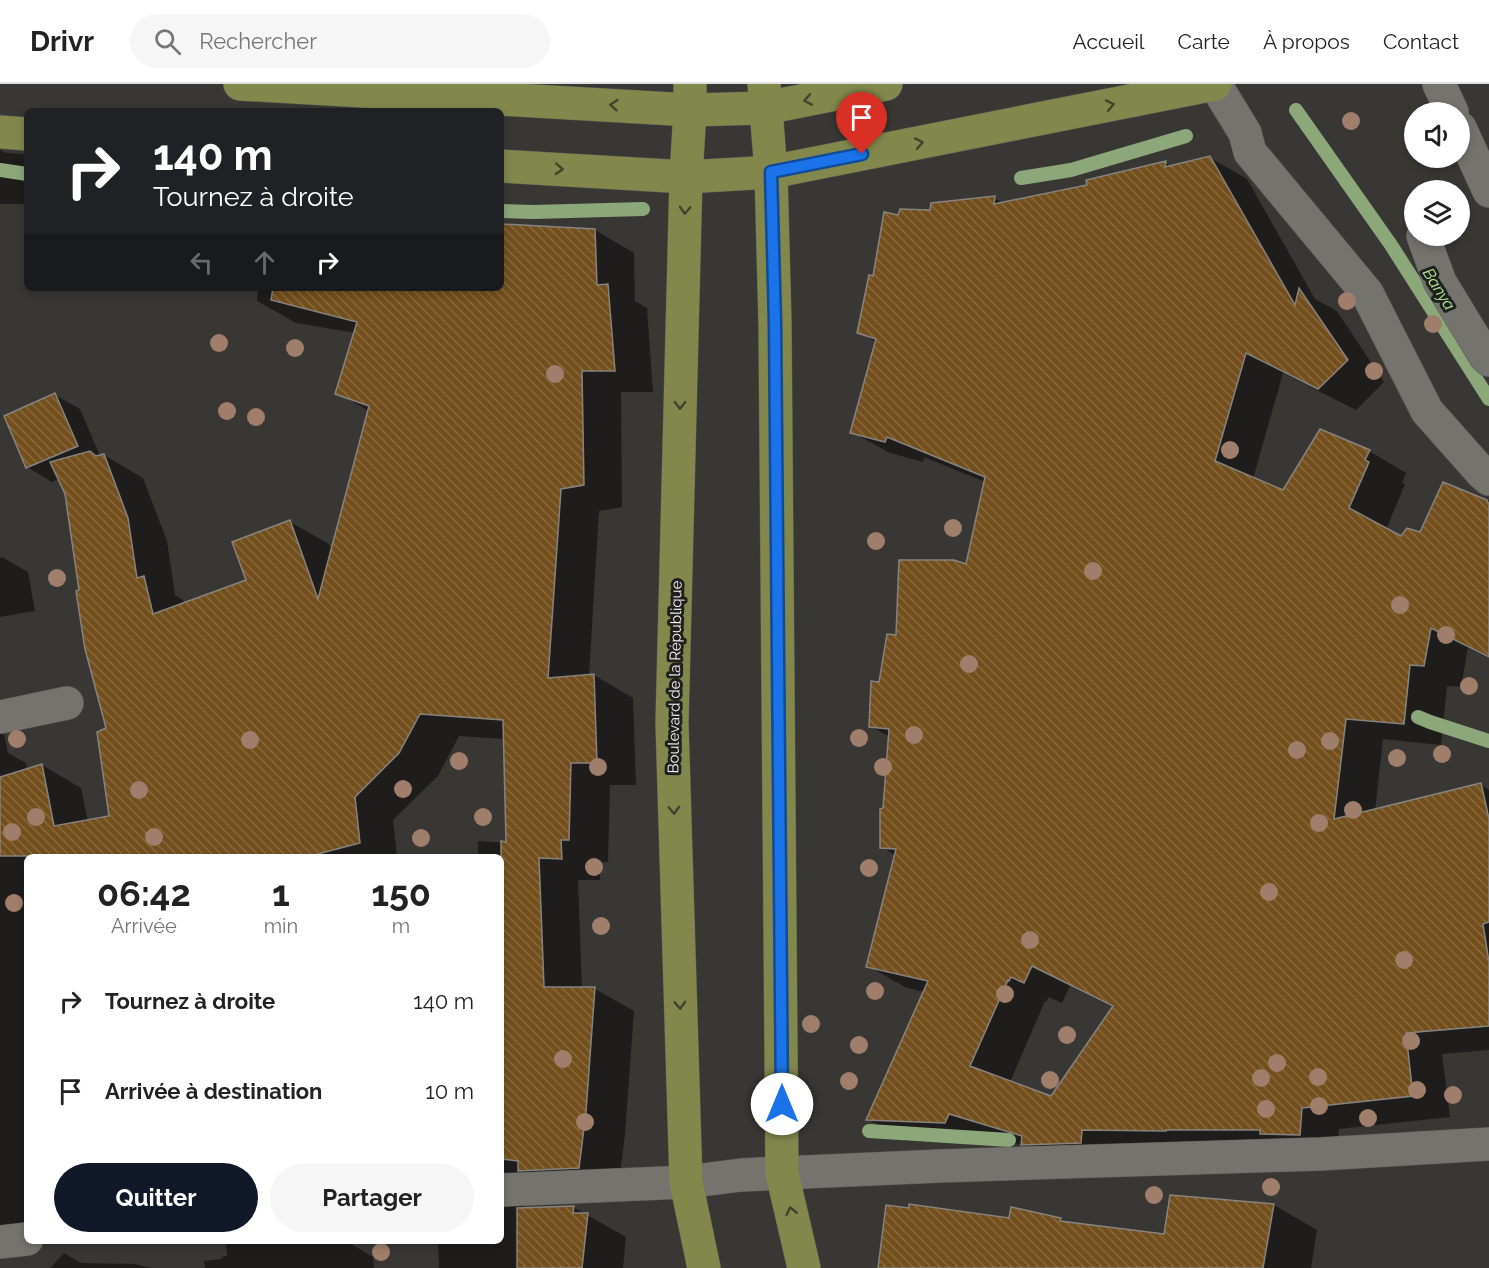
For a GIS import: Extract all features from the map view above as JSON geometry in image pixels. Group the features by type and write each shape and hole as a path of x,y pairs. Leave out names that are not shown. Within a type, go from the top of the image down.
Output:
{"main road":[{"path":"240,84 690,97 764,96 867,86"},
{"path":"504,166 686,177 771,172 1215,84"},
{"path":"764,96 771,172 775,323 782,1173 804,1268"},
{"name":"Boulevard de la République","path":"690,97 672,723 686,1182 704,1268"},
{"path":"0,132 24,134"}],"street":[{"path":"1215,84 1245,133 1250,152 1367,292 1427,411 1489,479"},
{"path":"1439,84 1447,102"},
{"path":"1470,149 1489,190"},
{"path":"1427,246 1440,282 1489,360"},
{"path":"0,717 67,703"},
{"path":"504,1190 686,1182 741,1175 782,1173 1321,1154 1489,1144"},
{"path":"0,1242 24,1239"}],"building":[{"path":"1210,156 1295,305 1299,288 1348,360 1318,389 1246,353 1215,461 1283,490 1320,429 1370,450 1365,460 1369,462 1349,508 1401,536 1407,528 1420,532 1443,482 1487,500 1489,503 1489,657 1431,628 1424,666 1410,665 1404,724 1346,719 1334,819 1481,783 1489,819 1489,922 1483,924 1489,962 1489,1026 1406,1033 1413,1096 1302,1108 1300,1135 1260,1134 1260,1130 1082,1130 1081,1143 1021,1145 1022,1136 949,1114 945,1123 866,1120 928,981 866,967 896,849 880,848 880,809 883,808 889,729 869,727 871,681 879,682 887,634 896,635 899,560 954,560 966,564 985,477 887,437 885,442 850,433 876,339 857,333 869,275 873,276 884,212 898,215 900,209 930,210 931,203 995,196 994,204 1087,185 1086,180 1166,161 1165,167","holes":["1032,966 1113,1006 1051,1096 970,1066 1008,980 1011,977 1024,983"]},
{"path":"504,224 595,229 597,285 608,284 615,371 582,371 584,485 561,489 548,678 594,674 597,763 571,763 569,840 561,840 562,859 539,858 544,987 595,987 586,1112 579,1168 518,1171 518,1161 504,1159 504,854 501,854 501,841 506,842 503,720 420,714 399,753 355,797 360,843 318,854 24,854 24,856 0,856 0,777 42,764 54,826 109,816 97,732 106,728 85,649 65,494 50,462 90,451 96,456 104,454 128,518 137,578 144,576 153,614 246,580 232,542 290,520 318,599 369,406 335,394 357,322 271,300 272,291 504,291"},
{"path":"55,393 78,446 26,468 4,416"},
{"path":"1170,1195 1274,1204 1263,1268 878,1268 886,1205 909,1208 909,1204 1009,1218 1011,1207 1061,1218 1060,1221 1164,1234"},
{"path":"574,1206 573,1213 588,1213 582,1268 517,1268 517,1208"}],"waterway":[{"name":"Banya","path":"1296,110 1391,245 1489,399"},
{"path":"1021,178 1071,170 1186,136"},
{"path":"0,170 24,174"},
{"path":"504,211 643,209"},
{"path":"1418,717 1489,741"},
{"path":"869,1131 1009,1140"}],"route":[{"path":"782,1104 775,323 771,172 862,154"}]}
